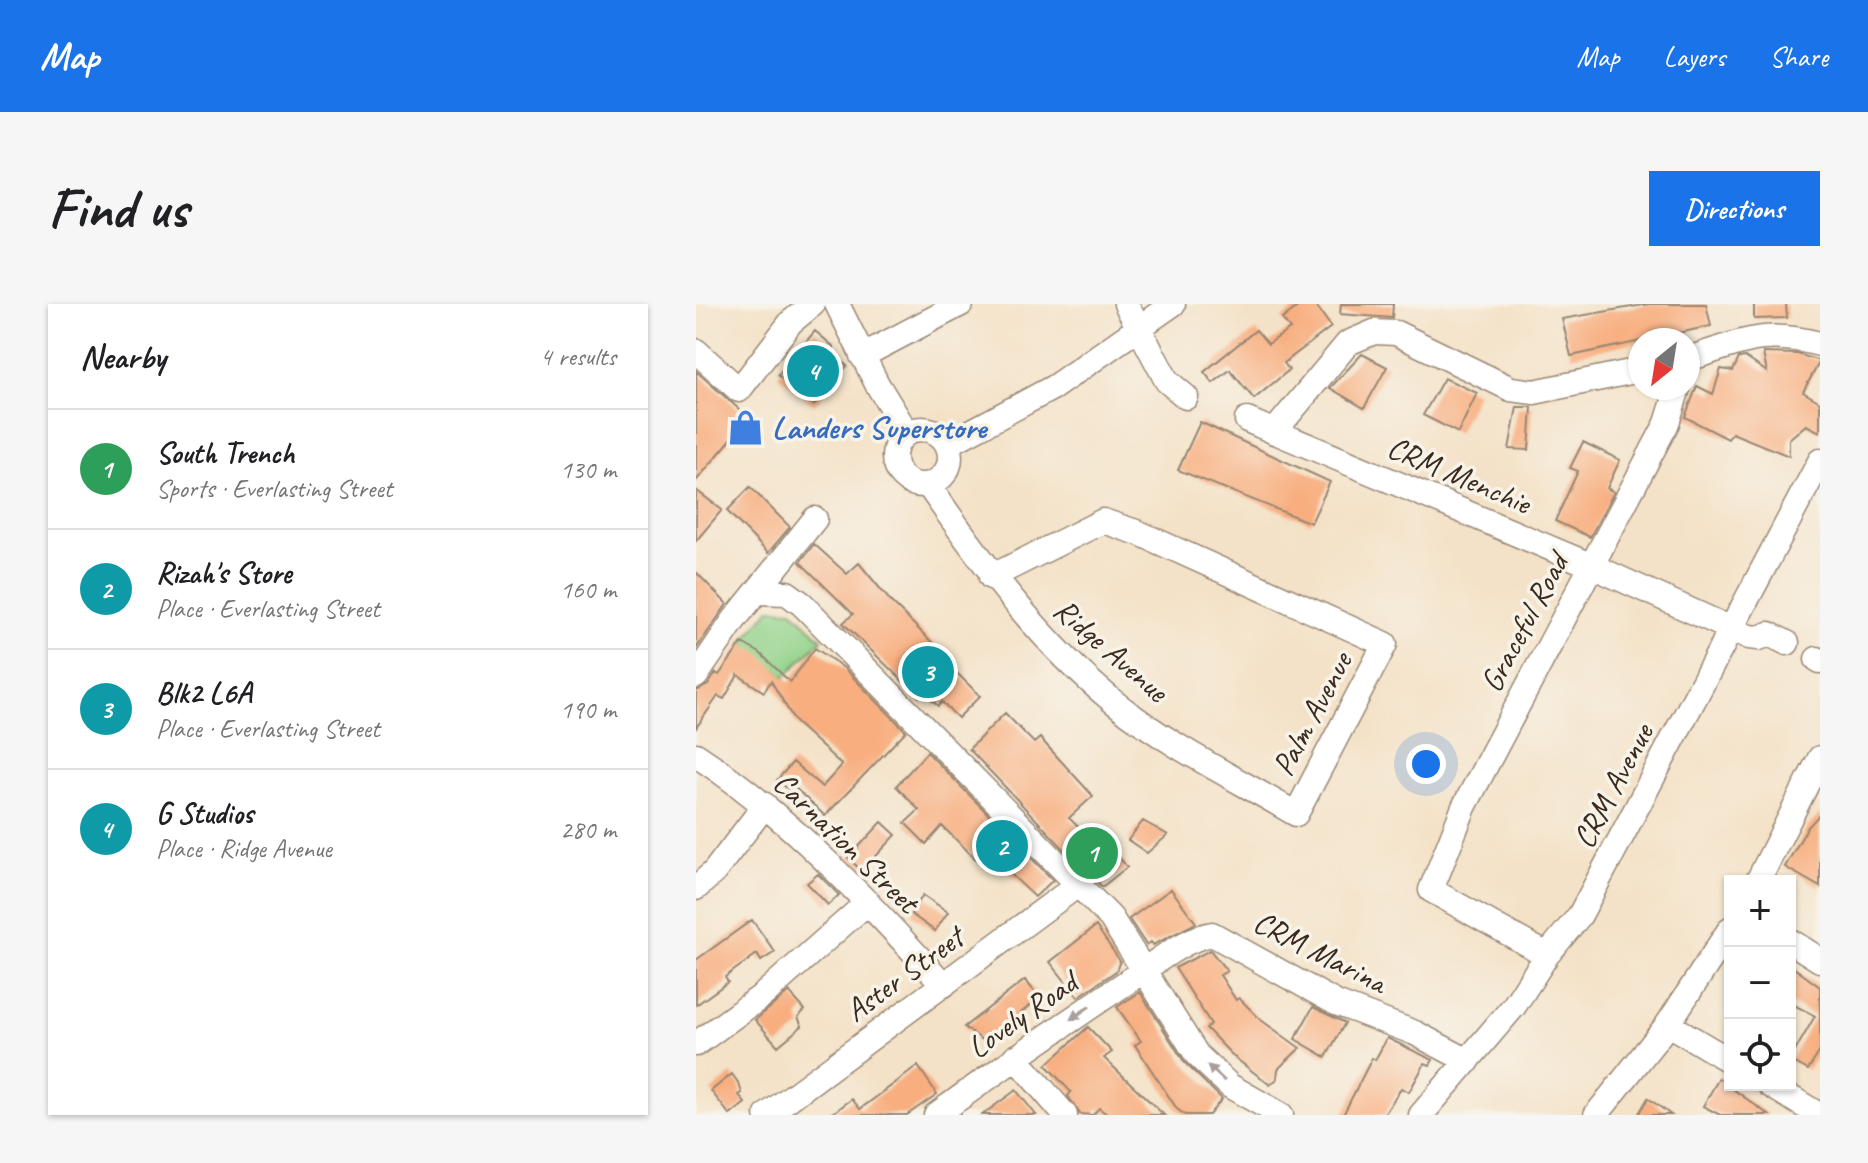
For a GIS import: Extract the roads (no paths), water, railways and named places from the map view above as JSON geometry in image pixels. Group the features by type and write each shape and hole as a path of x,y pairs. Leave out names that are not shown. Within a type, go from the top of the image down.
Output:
{"street":[{"path":"696,351 739,390 786,313 813,304"},
{"path":"837,304 862,356 907,433"},
{"path":"862,356 961,304"},
{"path":"1126,304 1141,327 1167,381 1186,397"},
{"path":"948,444 1054,387 1173,304"},
{"path":"782,356 801,333 786,313"},
{"path":"1274,432 1348,343 1374,332 1396,333 1511,389 1534,392 1628,372"},
{"path":"1700,355 1764,336 1785,335 1820,344"},
{"name":"Graceful Road","path":"1547,955 1431,890 1464,807 1667,423 1674,400"},
{"name":"CRM Menchie","path":"1247,420 1590,565 1754,639 1769,634 1787,643"},
{"path":"930,429 948,444 948,470 928,485 911,483 898,471 896,446 907,433 930,429"},
{"name":"CRM Avenue","path":"1421,1115 1514,1006 1547,955 1580,915 1820,461"},
{"name":"Ridge Avenue","path":"928,485 991,577 1054,647 1116,703 1145,725 1296,814"},
{"path":"696,676 815,519"},
{"name":"Palm Avenue","path":"991,577 1103,521 1139,533 1385,644 1296,814"},
{"path":"758,592 787,593 802,604 1111,918 1197,1055 1230,1086 1281,1115"},
{"name":"Carnation Street","path":"696,755 765,805 868,902 944,985"},
{"path":"1762,875 1810,810 1820,758"},
{"path":"696,888 714,872 765,805"},
{"name":"Aster Street","path":"767,1115 1079,884"},
{"path":"696,1044 762,996 868,902"},
{"name":"CRM Marina","path":"1145,970 1200,937 1218,936 1336,1003 1415,1033 1468,1061"},
{"path":"1596,1115 1668,1024 1724,938"},
{"path":"1796,945 1820,960"},
{"name":"Lovely Road","path":"936,1115 1015,1057 1145,970"},
{"path":"1668,1024 1724,1057"},
{"path":"1015,1057 1065,1115"},
{"path":"1780,1091 1819,1115"}],"place":[{"name":"G Studios","path":"813,371"},
{"name":"Landers Superstore","path":"746,427"},
{"name":"Blk2 L6A","path":"928,672"},
{"name":"Rizah's Store","path":"1002,846"},
{"name":"South Trench","path":"1092,853"}]}
